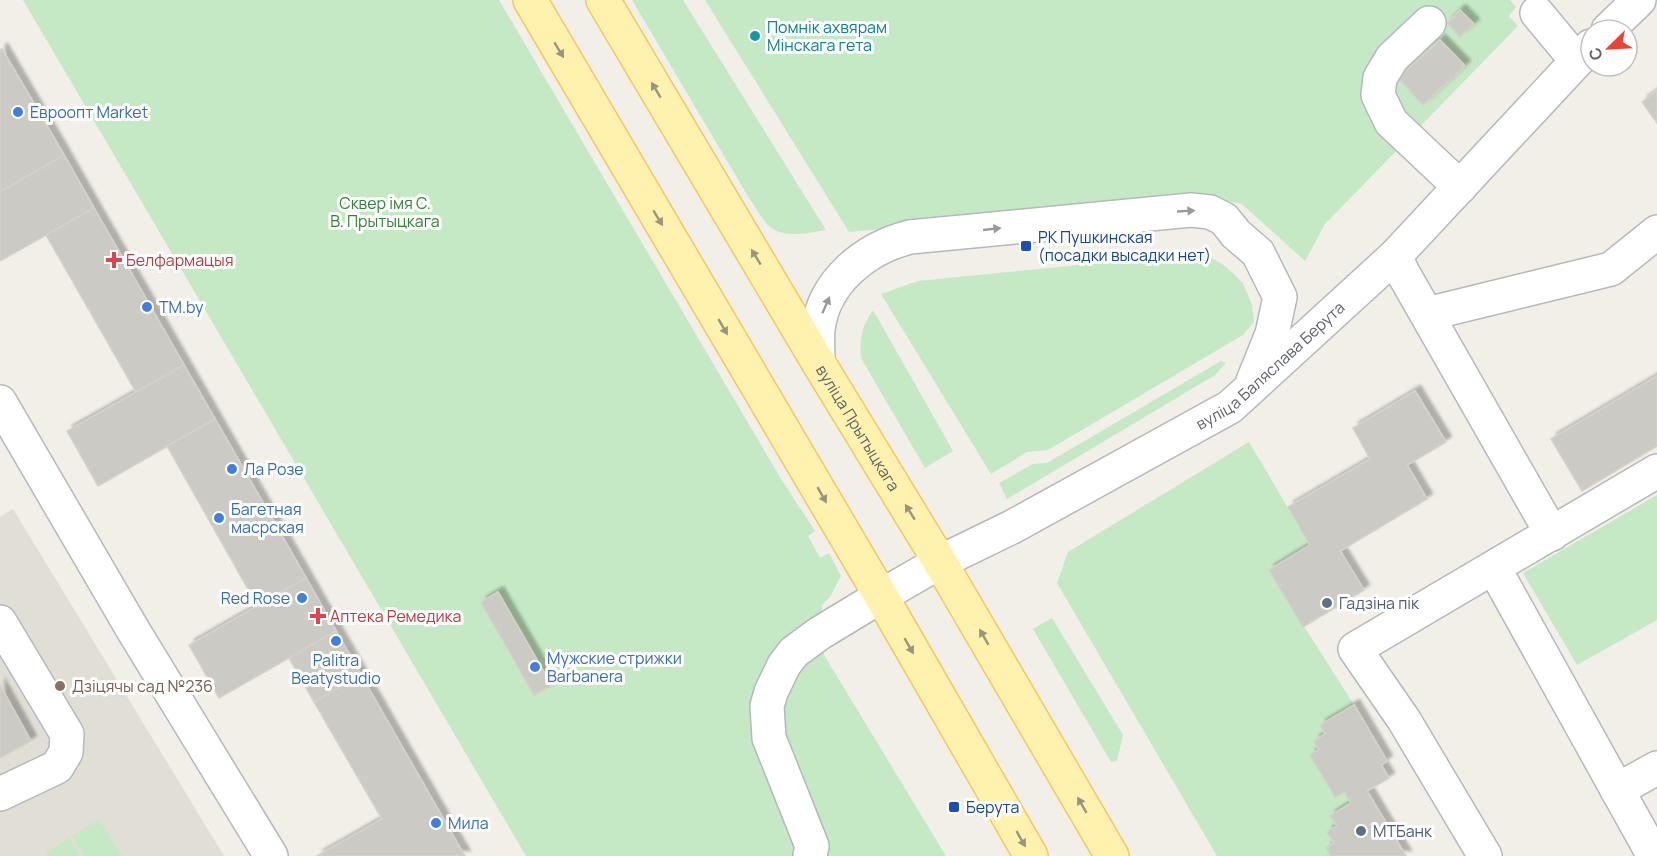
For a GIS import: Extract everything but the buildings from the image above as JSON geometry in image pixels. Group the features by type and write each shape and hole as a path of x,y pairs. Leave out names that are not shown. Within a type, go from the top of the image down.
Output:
{"main road":[{"path":"530,0 881,596 1031,856"},
{"name":"вуліца Прытыцкага","path":"603,0 940,562 1112,856"}],"street":[{"path":"1619,18 1634,2"},
{"path":"1537,13 1579,49"},
{"path":"1429,23 1392,58 1380,78 1378,95 1390,122 1460,187"},
{"name":"вуліца Баляслава Берута","path":"810,856 812,846 769,738 767,706 771,692 784,665 794,652 820,633 940,562 1012,528 1230,407 1395,256 1579,58"},
{"path":"818,362 818,329 830,294 852,266 889,242 910,237 1191,210 1210,212 1224,219 1236,234 1258,253 1280,297 1272,334 1251,388"},
{"path":"1427,314 1611,269 1657,232"},
{"path":"1395,256 1552,534"},
{"path":"0,402 133,630 271,856"},
{"path":"1485,856 1404,720 1355,649 1657,471"},
{"path":"1494,568 1654,856"},
{"path":"0,622 67,735 66,752 57,767 0,794"},
{"path":"1617,790 1657,768"}],"shaded area":[{"name":"Дзіцячы сад №236","path":"13,509 224,856 0,856 0,517"}],"green space":[{"name":"Сквер імя С. В. Прытыцкага","path":"23,0 499,0 781,479 815,531 808,536 820,558 829,553 841,576 830,597 822,605 824,655 946,856 526,856"},
{"path":"632,0 683,0 826,230 799,234 785,233 767,224 749,198"},
{"path":"705,0 1510,0 1516,7 1509,16 1518,26 1325,224 1305,261 1242,204 1218,199 849,232"},
{"path":"1191,254 1207,255 1225,266 1243,283 1252,305 1254,322 1243,335 1048,450 1027,452 991,474 881,294 918,281"},
{"path":"873,310 953,451 925,468 861,358 862,333"},
{"path":"1221,361 1226,363 1215,375 1007,499 999,483 1033,464 1047,463"},
{"path":"1249,442 1310,545 1269,571 1354,705 1320,725 1325,734 1319,750 1311,755 1335,797 1345,792 1351,803 1330,816 1337,826 1327,832 1334,843 1326,848 1331,856 1217,856 1057,583 1068,552"},
{"path":"1657,495 1657,620 1577,665 1523,573"},
{"path":"1052,618 1123,735 1117,761 1111,762 1033,629"},
{"path":"99,820 122,856 85,856 72,836"},
{"path":"69,838 80,856 48,856 46,853"}],"place":[{"name":"Помнік ахвярам Мінскага гета","path":"755,36"},
{"name":"Евроопт Market","path":"18,112"},
{"name":"РК Пушкинская (посадки высадки нет)","path":"1026,246"},
{"name":"Белфармацыя","path":"114,260"},
{"name":"TM.by","path":"147,307"},
{"name":"Ла Розе","path":"232,469"},
{"name":"Багетная масрская","path":"219,518"},
{"name":"Red Rose","path":"302,598"},
{"name":"Гадзіна пік","path":"1327,603"},
{"name":"Аптека Ремедика","path":"318,616"},
{"name":"Palitra Beatystudio","path":"336,641"},
{"name":"Мужские стрижки Barbanera","path":"535,667"},
{"name":"Дзіцячы сад №236","path":"60,686"},
{"name":"Берута","path":"954,807"},
{"name":"Мила","path":"436,823"},
{"name":"МТБанк","path":"1361,831"}]}
